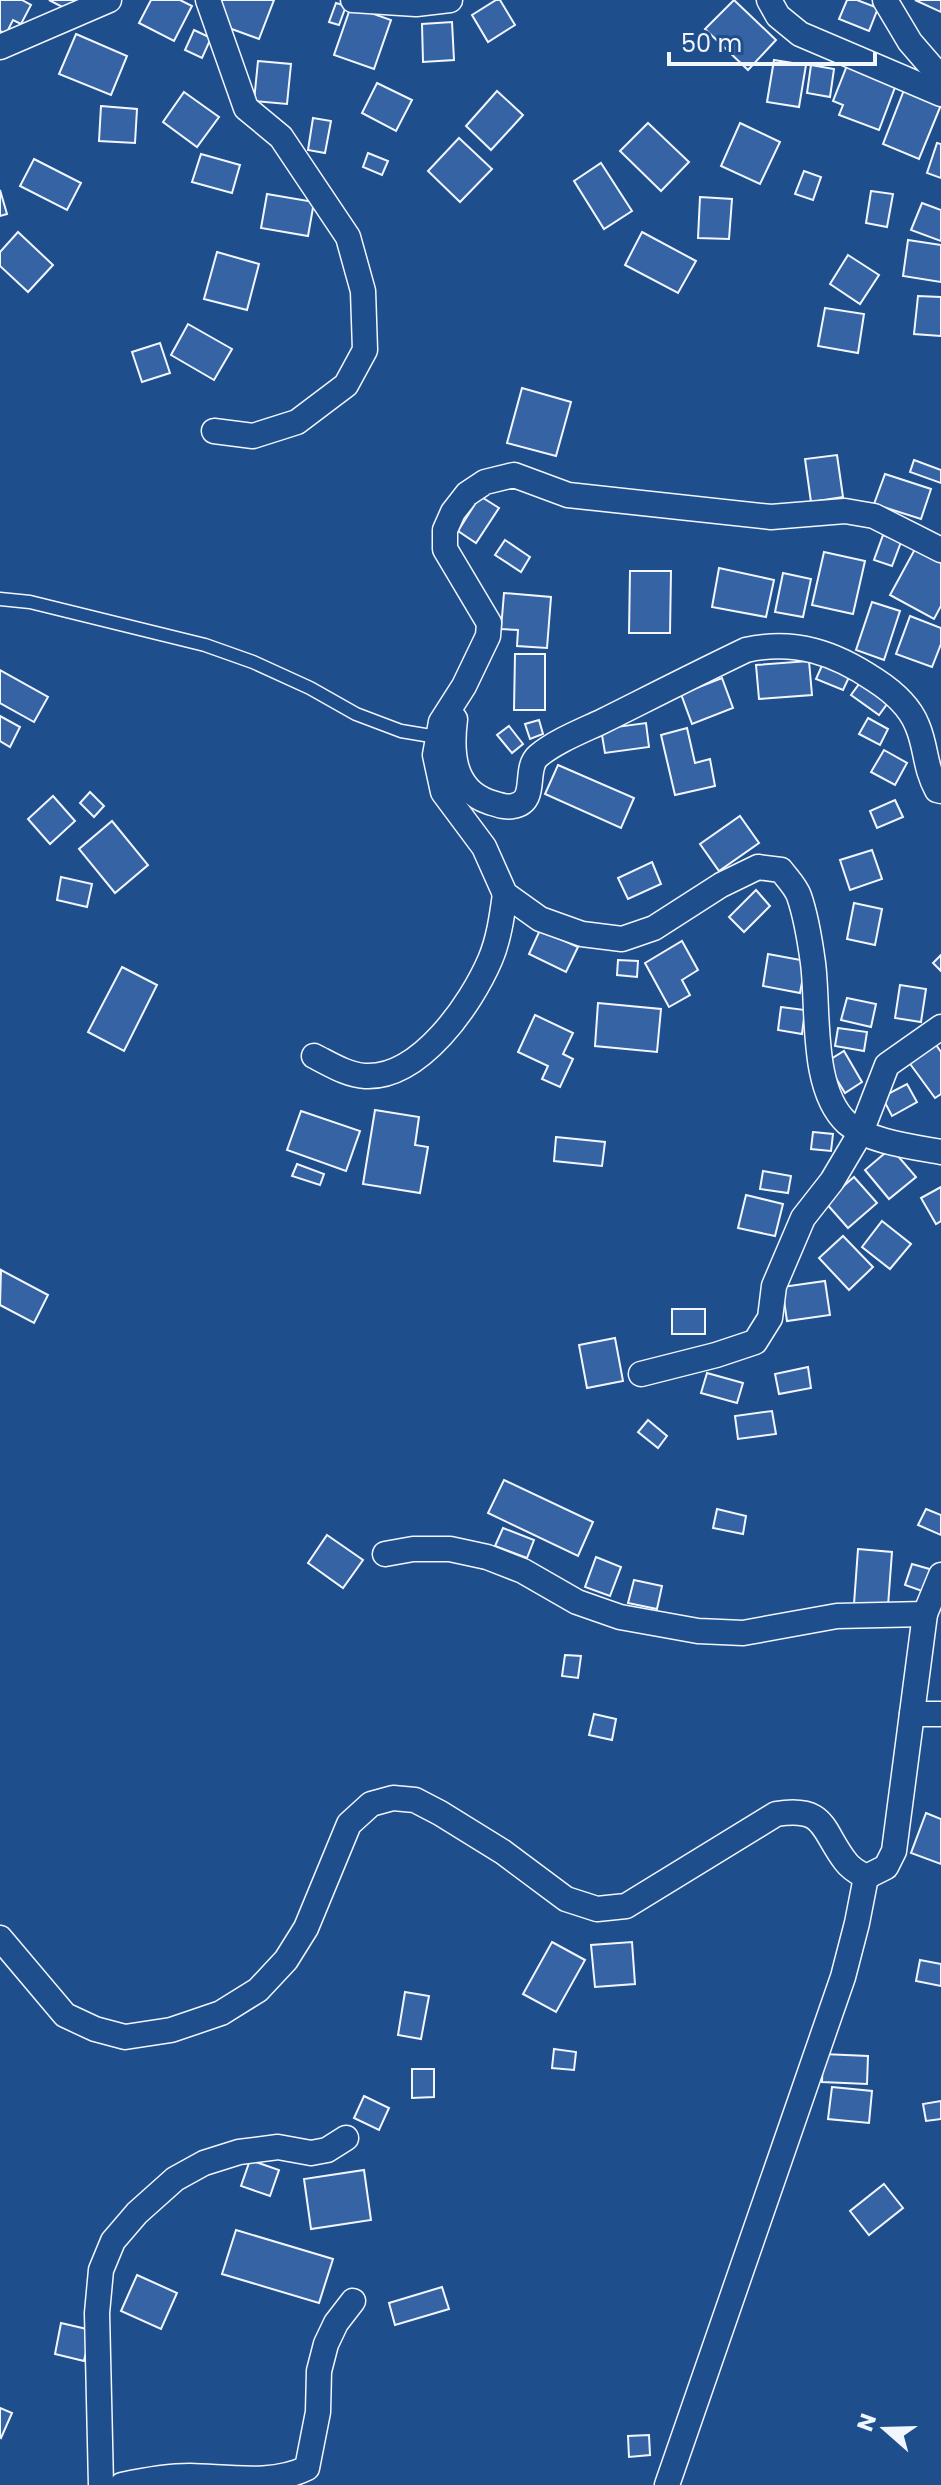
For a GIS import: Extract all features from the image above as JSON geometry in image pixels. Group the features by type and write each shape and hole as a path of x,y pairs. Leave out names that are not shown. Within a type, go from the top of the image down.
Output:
{"street":[{"path":"0,47 109,0"},
{"path":"208,0 246,108 281,137 348,237 363,291 365,350 346,385 297,422 253,436 214,431"},
{"path":"353,0 416,4 450,0"},
{"path":"769,0 778,16 800,34 941,94"},
{"path":"885,0 910,42 941,78"},
{"path":"941,550 874,516 845,511 771,517 568,495 514,475 485,482 467,494 453,512 445,530 445,549 489,623 488,636 464,686 448,709 437,737 435,755 443,792 484,847 505,894 540,919 582,934 622,939 654,928 721,885 758,867 781,870 798,893 813,960 823,1075 831,1101 847,1122 861,1132 901,1145 941,1152"},
{"path":"464,686 452,747 456,769 465,785 481,799 513,807 523,801 530,790 531,765 538,756 697,673 746,650 769,645 821,652 849,662 901,701 917,723 928,773 937,790 941,791"},
{"path":"314,1056 346,1072 367,1076 408,1064 433,1045 455,1019 490,961 505,894"},
{"path":"641,1374 755,1342 770,1318 774,1286 803,1218 832,1181 861,1132 887,1065 941,1027"},
{"path":"385,1554 413,1549 450,1549 487,1557 523,1571 577,1602 620,1617 698,1631 743,1633 837,1616 925,1614"},
{"path":"866,1877 886,1867 894,1851 925,1614 941,1575"},
{"path":"912,1714 941,1714"},
{"path":"0,1938 65,2015 95,2029 125,2037 171,2030 221,2013 258,1990 286,1960 306,1928 349,1824 371,1804 393,1798 415,1800 440,1813 503,1852 566,1899 597,1909 626,1906 776,1814 797,1810 817,1818 847,1865 866,1877"},
{"path":"667,2485 843,1977 866,1877"},
{"path":"101,2485 97,2313 101,2270 113,2241 137,2213 175,2179 204,2163 239,2152 278,2147 311,2153 327,2150 346,2138"},
{"path":"122,2485 155,2477 273,2481 314,2477 319,2371 326,2344 336,2323 353,2301"}],"lane":[{"path":"0,599 30,602 205,645 253,662 310,688 356,714 401,731 437,737"}],"building":[{"path":"0,0 22,0 31,5 21,24 13,20 6,34 0,31"},
{"path":"49,0 78,0 72,12"},
{"path":"151,0 180,0 192,6 174,41 139,23"},
{"path":"215,0 274,0 259,39 218,24"},
{"path":"500,0 515,25 488,42 472,15"},
{"path":"734,0 776,40 748,70 705,29"},
{"path":"847,0 857,0 878,8 869,31 839,19"},
{"path":"915,0 941,0 941,12"},
{"path":"336,3 346,6 339,25 329,22"},
{"path":"351,6 391,20 374,69 334,55"},
{"path":"452,22 454,60 423,62 422,24"},
{"path":"194,30 211,38 202,58 185,50"},
{"path":"76,34 127,56 111,95 59,74"},
{"path":"774,60 806,65 799,107 767,102"},
{"path":"258,61 291,64 287,104 254,101"},
{"path":"848,63 897,82 879,130 839,115 843,105 833,101"},
{"path":"811,65 834,69 830,97 807,93"},
{"path":"377,83 412,100 396,131 362,113"},
{"path":"904,90 941,105 919,159 883,144"},
{"path":"497,91 523,115 491,150 466,126"},
{"path":"184,92 219,117 197,147 163,122"},
{"path":"101,106 137,109 135,143 99,141"},
{"path":"313,118 331,121 325,153 308,150"},
{"path":"648,123 689,162 661,191 620,151"},
{"path":"740,123 780,142 760,184 721,166"},
{"path":"459,138 492,169 460,202 428,171"},
{"path":"937,143 941,144 941,178 927,173"},
{"path":"368,153 388,161 382,175 363,167"},
{"path":"201,154 240,165 232,193 192,182"},
{"path":"34,159 81,183 67,210 20,186"},
{"path":"601,163 632,211 604,229 574,181"},
{"path":"804,171 821,177 813,200 795,194"},
{"path":"0,190 7,214 0,216"},
{"path":"871,191 893,194 887,227 866,223"},
{"path":"267,194 314,202 308,236 261,228"},
{"path":"700,197 732,199 729,239 698,238"},
{"path":"922,203 941,210 941,241 911,230"},
{"path":"18,232 53,265 28,292 0,266 0,252"},
{"path":"642,232 696,261 678,293 625,265"},
{"path":"908,240 941,245 941,282 903,276"},
{"path":"217,252 259,264 247,310 204,299"},
{"path":"848,255 879,275 860,304 830,284"},
{"path":"918,296 941,297 941,336 914,334"},
{"path":"825,308 864,314 858,353 818,346"},
{"path":"188,324 232,349 214,380 171,355"},
{"path":"160,343 170,373 142,382 132,352"},
{"path":"522,388 571,402 556,456 507,443"},
{"path":"837,455 843,497 811,502 805,459"},
{"path":"914,460 941,470 941,483 910,472"},
{"path":"885,474 931,489 921,519 874,504"},
{"path":"480,496 499,508 476,543 458,531"},
{"path":"883,535 901,542 892,566 874,560"},
{"path":"505,540 530,557 521,572 495,555"},
{"path":"915,549 941,563 941,606 934,619 890,595"},
{"path":"824,552 865,561 853,614 812,605"},
{"path":"719,568 774,580 766,617 712,607"},
{"path":"630,571 671,571 670,633 629,633"},
{"path":"783,573 811,579 803,617 775,612"},
{"path":"504,593 551,597 547,648 517,646 518,630 501,629"},
{"path":"872,602 900,611 884,660 856,650"},
{"path":"910,616 941,628 941,644 932,667 896,654"},
{"path":"515,654 545,654 545,710 514,710"},
{"path":"809,661 812,695 759,699 756,665"},
{"path":"824,661 851,673 843,690 816,679"},
{"path":"0,670 48,697 34,722 0,703"},
{"path":"722,678 733,708 692,724 681,694"},
{"path":"862,680 890,700 879,715 851,695"},
{"path":"0,716 20,727 10,747 0,741"},
{"path":"868,718 888,729 880,745 859,734"},
{"path":"539,720 543,734 530,739 525,724"},
{"path":"646,723 649,747 605,753 601,729"},
{"path":"509,726 523,744 512,753 497,735"},
{"path":"687,728 695,763 710,759 715,786 675,795 661,735"},
{"path":"884,750 907,763 895,785 871,772"},
{"path":"558,765 634,798 621,828 545,794"},
{"path":"90,792 104,806 94,817 80,803"},
{"path":"53,796 75,821 50,844 28,819"},
{"path":"895,800 903,817 877,828 870,811"},
{"path":"740,816 759,843 719,871 700,844"},
{"path":"112,821 148,865 115,893 79,849"},
{"path":"872,850 882,879 850,890 840,860"},
{"path":"652,862 661,884 628,899 618,878"},
{"path":"61,877 92,884 87,907 57,900"},
{"path":"756,890 770,906 744,932 729,917"},
{"path":"854,903 882,909 875,945 847,939"},
{"path":"540,930 578,947 566,972 529,954"},
{"path":"682,941 698,970 682,980 690,995 669,1007 645,963"},
{"path":"768,954 806,961 800,993 763,986"},
{"path":"941,955 941,971 933,963"},
{"path":"618,960 638,961 637,977 617,975"},
{"path":"122,967 157,985 124,1051 88,1032"},
{"path":"900,985 926,989 921,1022 895,1018"},
{"path":"847,998 876,1004 871,1027 841,1020"},
{"path":"598,1003 661,1009 657,1052 595,1046"},
{"path":"781,1007 805,1010 802,1034 778,1030"},
{"path":"535,1015 573,1033 563,1054 573,1059 560,1087 542,1079 548,1066 518,1052"},
{"path":"838,1028 867,1032 864,1051 835,1046"},
{"path":"934,1042 941,1052 941,1094 935,1098 908,1061"},
{"path":"844,1051 862,1082 845,1093 826,1062"},
{"path":"907,1084 917,1102 892,1116 882,1097"},
{"path":"375,1110 419,1117 415,1145 428,1147 420,1193 363,1184"},
{"path":"301,1111 360,1131 346,1171 287,1150"},
{"path":"813,1132 833,1134 831,1151 811,1149"},
{"path":"556,1137 605,1142 602,1166 554,1161"},
{"path":"891,1148 916,1177 889,1199 865,1170"},
{"path":"297,1164 324,1174 320,1185 292,1176"},
{"path":"763,1171 791,1176 788,1193 760,1189"},
{"path":"854,1177 877,1203 848,1228 825,1202"},
{"path":"941,1187 941,1221 936,1224 921,1198"},
{"path":"746,1195 783,1204 775,1236 738,1228"},
{"path":"882,1221 911,1244 890,1269 862,1247"},
{"path":"843,1236 873,1267 849,1290 819,1258"},
{"path":"1,1270 48,1295 34,1323 0,1305"},
{"path":"825,1281 830,1315 787,1321 782,1287"},
{"path":"672,1309 705,1309 705,1334 672,1334"},
{"path":"615,1338 623,1381 587,1388 579,1345"},
{"path":"808,1367 811,1388 779,1394 775,1374"},
{"path":"707,1373 743,1383 737,1403 701,1393"},
{"path":"772,1411 776,1434 738,1439 735,1416"},
{"path":"648,1420 667,1436 658,1448 638,1432"},
{"path":"504,1480 593,1522 578,1556 488,1513"},
{"path":"717,1509 746,1516 743,1534 713,1528"},
{"path":"926,1509 941,1515 941,1535 918,1525"},
{"path":"503,1528 534,1540 527,1558 495,1546"},
{"path":"327,1535 363,1560 343,1588 308,1563"},
{"path":"858,1549 892,1552 888,1606 854,1604"},
{"path":"596,1557 621,1567 610,1596 585,1587"},
{"path":"912,1564 933,1570 925,1592 905,1585"},
{"path":"634,1580 662,1586 657,1609 628,1603"},
{"path":"565,1655 581,1656 578,1678 562,1676"},
{"path":"594,1714 616,1719 612,1740 589,1735"},
{"path":"926,1813 941,1819 941,1864 911,1853"},
{"path":"552,1942 585,1960 556,2012 523,1994"},
{"path":"632,1942 635,1984 595,1987 591,1945"},
{"path":"920,1960 941,1964 941,1986 916,1981"},
{"path":"405,1992 429,1996 421,2039 398,2035"},
{"path":"554,2049 576,2052 574,2070 552,2068"},
{"path":"823,2054 868,2056 867,2084 822,2082"},
{"path":"412,2069 434,2069 434,2097 412,2098"},
{"path":"832,2087 872,2091 869,2123 828,2119"},
{"path":"364,2096 389,2108 379,2130 354,2118"},
{"path":"941,2101 941,2119 926,2121 923,2104"},
{"path":"250,2160 279,2170 270,2196 241,2186"},
{"path":"364,2170 371,2220 311,2229 304,2179"},
{"path":"884,2184 903,2208 869,2235 850,2211"},
{"path":"236,2230 333,2259 319,2303 222,2274"},
{"path":"137,2275 177,2293 161,2329 121,2311"},
{"path":"442,2287 449,2309 395,2325 389,2303"},
{"path":"61,2323 91,2330 84,2361 55,2354"},
{"path":"0,2408 12,2413 1,2438 0,2437"},
{"path":"649,2435 650,2455 629,2457 628,2436"}]}
